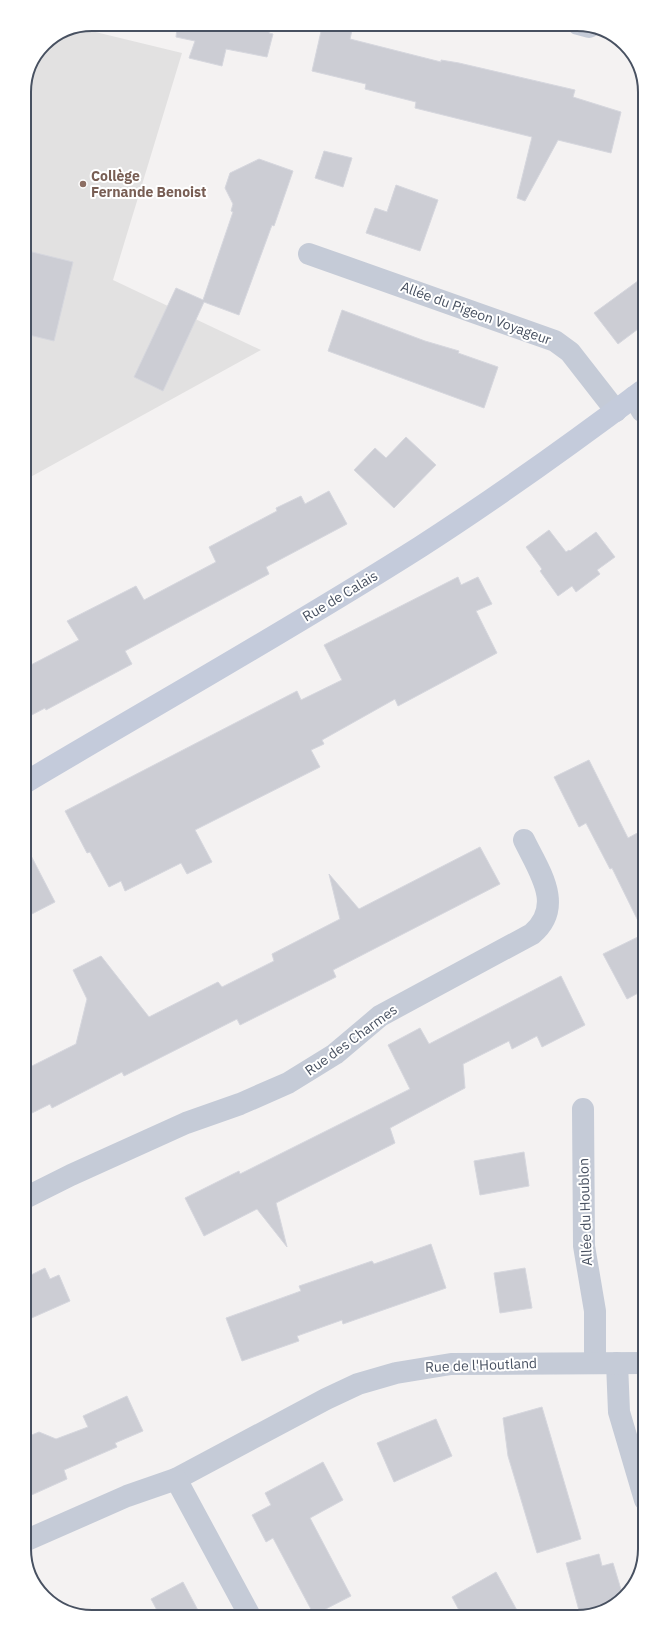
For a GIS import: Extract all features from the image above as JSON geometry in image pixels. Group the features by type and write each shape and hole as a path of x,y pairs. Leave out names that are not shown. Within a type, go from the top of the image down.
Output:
{"street":[{"name":"Allée du Pigeon Voyageur","path":"309,254 555,340 570,352 616,411"},
{"name":"Rue de Calais","path":"31,779 332,601 419,547 508,489 616,411 638,400"},
{"name":"Rue des Charmes","path":"31,1195 71,1175 186,1123 240,1104 288,1083 335,1054 369,1024 386,1012 532,934 545,921 549,900 547,889 524,840"},
{"name":"Allée du Houblon","path":"583,1109 584,1246 595,1311 606,1363 638,1476"},
{"name":"Rue de l'Houtland","path":"31,1539 127,1496 176,1479 326,1398 375,1378 415,1368 451,1364 638,1363"},
{"path":"176,1479 247,1610"}],"shaded area":[{"name":"Collège Fernande Benoist","path":"92,31 182,53 113,280 261,350 31,477 31,88 37,65 52,46 61,39 72,34"}],"building":[{"path":"177,31 269,31 269,33 273,34 267,57 226,49 222,66 189,58 195,41 176,37"},
{"path":"321,31 352,31 350,39 441,62 441,60 459,63 575,90 573,97 621,112 611,153 558,140 525,201 517,198 532,137 415,108 416,102 365,89 366,84 312,71"},
{"path":"324,151 352,158 343,187 315,178"},
{"path":"259,159 293,171 274,226 272,225 239,315 204,302 163,391 134,377 176,288 203,300 233,212 231,211 233,204 225,188 230,173"},
{"path":"396,185 438,200 420,251 366,233 375,208 387,212"},
{"path":"31,252 73,262 54,341 31,335"},
{"path":"638,281 638,329 618,344 594,313"},
{"path":"342,310 425,341 459,351 458,353 498,367 484,408 328,351"},
{"path":"406,437 436,465 394,508 354,470 375,448 386,458"},
{"path":"329,491 347,524 266,567 269,574 125,651 132,664 46,710 45,708 31,715 31,665 79,640 67,621 136,586 144,600 216,562 209,547 277,511 276,508 301,496 305,504"},
{"path":"549,530 566,552 569,550 570,551 596,532 615,557 597,570 600,574 576,592 572,586 558,596 540,571 542,569 526,547"},
{"path":"458,577 461,585 478,577 492,604 476,611 497,653 398,706 395,699 322,740 324,744 311,750 320,767 195,830 212,862 187,874 181,863 125,891 121,881 109,887 90,852 87,853 65,811 297,691 301,700 342,680 324,645"},
{"path":"589,760 628,838 638,833 638,921 612,868 610,869 586,823 579,827 554,777"},
{"path":"480,847 500,884 333,970 336,977 240,1025 237,1019 124,1076 122,1072 52,1108 50,1104 31,1114 31,1066 76,1044 87,999 73,970 101,956 149,1017 218,982 222,987 274,961 272,954 340,919 329,874 359,909"},
{"path":"31,856 55,902 31,914"},
{"path":"638,937 638,993 627,999 603,954"},
{"path":"561,976 585,1025 542,1047 537,1036 512,1049 509,1041 463,1064 465,1088 390,1128 395,1143 276,1203 287,1247 257,1209 204,1236 185,1198 239,1171 240,1174 410,1089 388,1045 420,1028 429,1044"},
{"path":"524,1152 529,1186 480,1195 474,1161"},
{"path":"431,1244 446,1288 343,1324 342,1320 297,1336 299,1341 242,1361 226,1318 301,1291 299,1286 372,1261 374,1264"},
{"path":"45,1268 50,1279 59,1275 70,1301 31,1318 31,1275"},
{"path":"525,1268 532,1308 500,1313 494,1273"},
{"path":"127,1396 143,1431 115,1443 117,1447 64,1470 67,1479 31,1495 31,1435 39,1432 56,1439 88,1427 83,1416"},
{"path":"542,1407 581,1539 537,1553 508,1456 503,1418"},
{"path":"436,1419 452,1456 394,1482 377,1443"},
{"path":"323,1462 343,1500 310,1518 351,1596 324,1610 311,1610 273,1538 266,1542 252,1515 271,1505 265,1493"},
{"path":"599,1554 602,1566 613,1563 621,1590 611,1600 604,1604 597,1607 579,1610 566,1563"},
{"path":"496,1572 517,1610 459,1610 452,1597"},
{"path":"183,1582 198,1610 157,1610 151,1599"}],"place":[{"name":"Collège Fernande Benoist","path":"83,184"}]}
